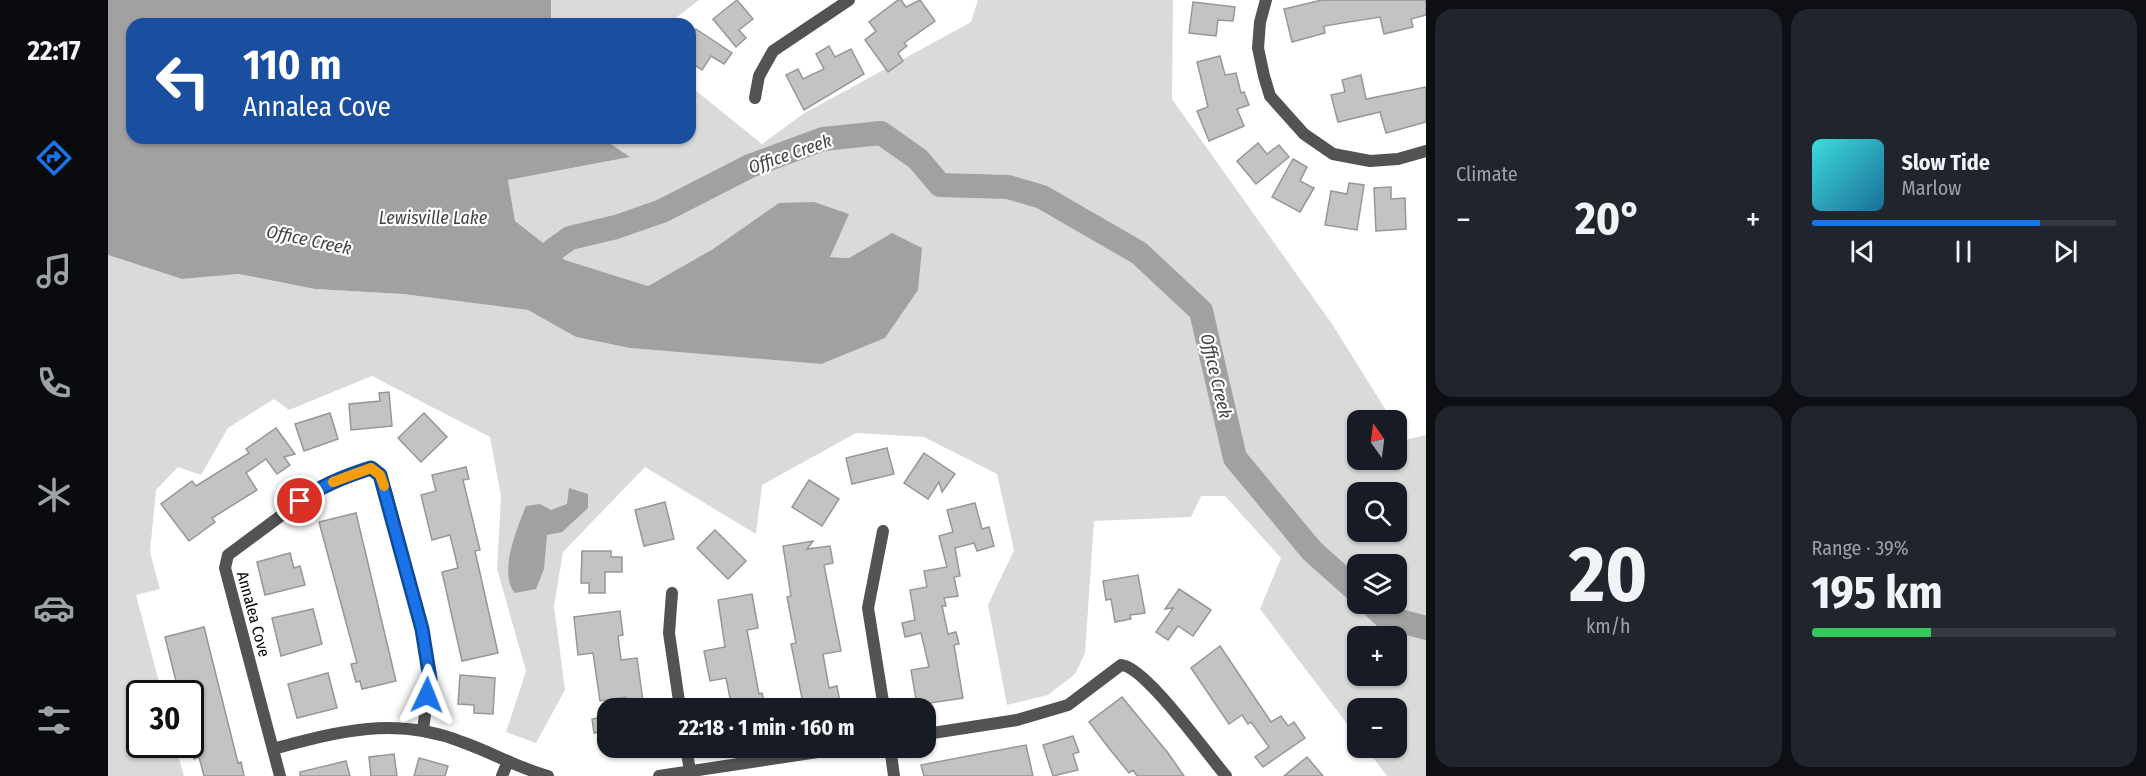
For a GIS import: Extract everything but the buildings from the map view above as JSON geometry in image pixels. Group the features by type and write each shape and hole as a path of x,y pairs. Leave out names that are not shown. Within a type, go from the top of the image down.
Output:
{"street":[{"path":"755,98 759,76 773,51 849,0"},
{"path":"1266,0 1260,22 1258,48 1264,76 1270,96 1304,134 1333,154 1370,161 1398,159 1426,151"},
{"name":"Annalea Cove","path":"280,776 225,568 228,555 317,489 371,468 380,475 387,495 422,629 430,679 423,729"},
{"path":"882,698 868,608 883,531"},
{"path":"672,593 669,633 679,698"},
{"path":"936,732 1046,712 1068,705 1121,665 1129,665 1148,680 1226,776"},
{"path":"273,749 358,729 390,727 423,729 548,776"},
{"path":"688,758 690,771"},
{"path":"659,776 777,758"},
{"path":"892,758 894,776"},
{"path":"502,776 508,760"}],"shaded area":[{"path":"551,0 699,0 676,18 551,18"},
{"path":"978,0 1173,0 1172,99 1332,324 1386,410 1347,410 1347,470 1407,470 1407,440 1426,435 1426,776 1387,776 1373,758 1407,758 1407,698 1347,698 1347,724 1260,609 1281,558 1225,496 1201,496 1191,517 1094,521 1085,653 1075,674 1048,695 1007,705 988,605 1014,550 997,474 924,437 856,433 762,485 756,534 645,467 563,552 554,606 565,690 536,743 506,732 526,671 497,569 501,496 490,437 372,376 289,410 274,399 228,428 201,475 178,467 156,490 150,552 160,589 136,595 159,680 126,680 126,758 179,758 184,776 108,776 108,255 182,279 237,274 315,289 403,294 528,310 576,337 630,348 821,364 892,233 849,258 713,249 648,286 565,260 515,221 508,180 630,157 611,144 696,144 696,91 762,144 803,114 971,22"}],"water":[{"name":"Lewisville Lake","path":"108,0 551,0 551,18 126,18 126,144 611,144 630,157 508,180 515,221 565,260 648,286 713,249 779,203 814,202 849,214 830,257 849,258 892,233 922,248 918,290 885,338 821,364 630,348 576,337 528,310 403,294 315,289 238,274 182,279 108,255"},
{"path":"569,488 588,494 588,508 562,532 547,535 544,569 536,589 515,593 510,585 509,563 514,538 526,506 540,504 551,510 567,504"}],"waterway":[{"name":"Office Creek","path":"533,274 553,250 570,238 616,227 662,211 750,166 823,139 881,133 918,159 940,185 1008,187 1042,197 1139,253 1201,311 1235,458 1312,551 1347,582"},
{"name":"Office Creek","path":"1382,614 1385,617 1426,628"}],"slow traffic":[{"path":"333,482 371,468 380,475 384,486"}],"route":[{"path":"300,501 317,489 371,468 380,475 422,629 430,679 427,695"}]}
